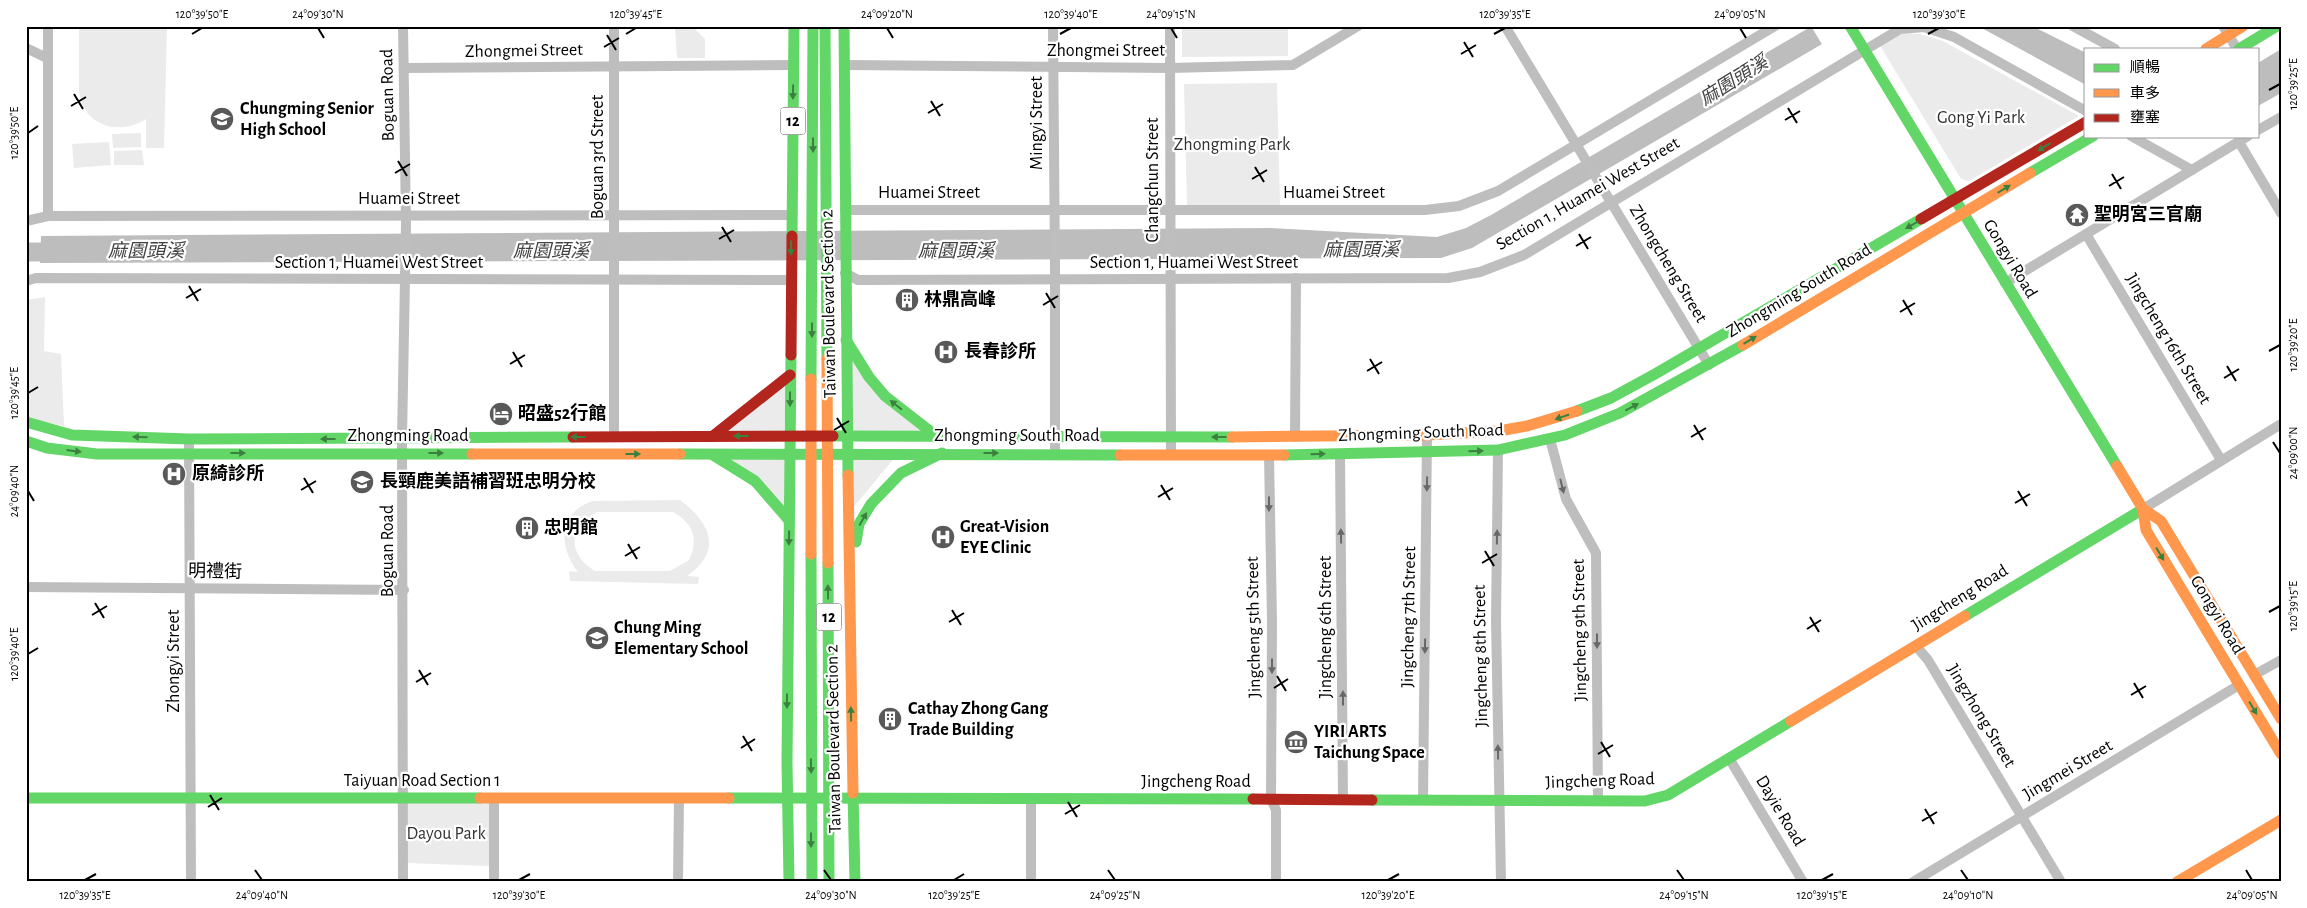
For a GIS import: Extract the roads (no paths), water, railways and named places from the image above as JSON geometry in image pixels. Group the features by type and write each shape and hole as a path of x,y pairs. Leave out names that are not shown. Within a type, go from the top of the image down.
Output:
{"main road":[{"name":"Taiwan Boulevard Section 2","path":"789,882 789,520 794,26"},
{"name":"Taiwan Boulevard Section 2","path":"813,26 811,436 819,798 829,882"},
{"name":"Taiwan Boulevard Section 2","path":"812,882 819,798 826,454 824,26"},
{"name":"Taiwan Boulevard Section 2","path":"844,26 845,273 855,882"},
{"name":"Gongyi Road","path":"1850,26 1962,214 2143,509 2146,530 2281,754"},
{"path":"2207,48 2226,31 2243,26"},
{"path":"2240,48 2277,26"},
{"name":"Zhongming South Road","path":"790,437 935,435 1295,437 1427,435 1499,431 1527,426 1555,419 1611,398 1699,349 2084,123"},
{"name":"Zhongming South Road","path":"790,455 942,453 1340,454 1498,450 1550,439 1620,414 1708,365 2090,138"},
{"path":"846,340 869,377 885,396 935,435"},
{"path":"713,436 790,375"},
{"name":"Zhongming Road","path":"26,422 72,434 189,439 790,437"},
{"name":"Zhongming Road","path":"26,441 48,448 97,454 790,455"},
{"path":"849,583 859,524 871,504 901,473 942,453"},
{"path":"713,454 754,481 789,520"},
{"name":"Gongyi Road","path":"2143,509 2161,521 2281,719"},
{"name":"Jingcheng Road","path":"819,798 1499,801 1656,799 1668,795 2143,509"},
{"path":"2239,685 2254,675"},
{"name":"Taiyuan Road Section 1","path":"26,798 819,798"},
{"path":"2177,882 2281,820"}],"street":[{"path":"48,26 48,216"},
{"name":"Boguan Road","path":"403,882 404,453 402,438 406,220 404,26"},
{"name":"Boguan 3rd Street","path":"614,26 614,437"},
{"name":"Mingyi Street","path":"1053,26 1055,280"},
{"name":"Changchun Street","path":"1170,26 1170,454"},
{"name":"Zhongmei Street","path":"844,65 1169,68 1293,65 1358,26"},
{"name":"Zhongcheng Street","path":"1505,26 1708,365"},
{"name":"Huamei Street","path":"845,210 1170,214 1425,210 1459,206 1498,191 1578,146 1775,26"},
{"path":"2073,26 2112,47"},
{"name":"Section 1, Huamei West Street","path":"845,273 858,280 1055,280 1169,276 1448,278 1480,272 1524,255 1609,198 1900,29 1924,27 1954,37 2084,110"},
{"path":"2226,31 2237,48"},
{"path":"26,48 48,58"},
{"name":"Zhongmei Street","path":"404,68 794,65"},
{"path":"2260,129 2281,117"},
{"path":"2135,138 2192,170"},
{"path":"2005,283 2243,139 2281,213"},
{"name":"Huamei Street","path":"26,221 48,216 406,220 792,215"},
{"name":"Jingcheng 16th Street","path":"2086,234 2221,460"},
{"name":"Section 1, Huamei West Street","path":"26,281 36,278 405,276 791,280"},
{"path":"1295,437 1296,278"},
{"path":"1054,454 1055,280"},
{"name":"Jingcheng Road","path":"2143,509 2221,460 2279,428"},
{"name":"Jingcheng 7th Street","path":"1423,800 1427,435"},
{"name":"Zhongyi Street","path":"189,439 191,882"},
{"name":"Jingcheng 9th Street","path":"1550,439 1566,499 1596,553 1598,800"},
{"name":"Jingcheng 8th Street","path":"1498,450 1496,621 1501,882"},
{"name":"Jingcheng 6th Street","path":"1340,454 1343,800"},
{"name":"Jingcheng 5th Street","path":"1269,455 1271,800 1276,810 1276,882"},
{"name":"明禮街","path":"26,587 404,590"},
{"name":"Jingzhong Street","path":"1916,646 1928,660 2061,882"},
{"path":"2254,675 2281,660"},
{"name":"Jingmei Street","path":"1913,882 2239,685"},
{"name":"Dayie Road","path":"1729,758 1803,882"},
{"path":"494,798 494,882"},
{"path":"678,798 678,882"},
{"path":"1031,798 1031,882"}],"water":[{"path":"1812,26 1853,26 1472,248 1441,258 40,263 41,236 1270,228 1437,237 1466,228 1491,215"},
{"path":"1978,26 2032,26 2084,52 2084,84"},
{"path":"2281,49 2281,93 2260,105 2260,62"}],"waterway":[{"name":"麻園頭溪","path":"26,252 64,252"}],"place":[{"name":"Chungming Senior High School","path":"222,119"},
{"name":"聖明宮三官廟","path":"2077,215"},
{"name":"林鼎高峰","path":"907,300"},
{"name":"長春診所","path":"946,352"},
{"name":"昭盛52行館","path":"501,414"},
{"name":"原綺診所","path":"174,474"},
{"name":"長頸鹿美語補習班忠明分校","path":"362,482"},
{"name":"忠明館","path":"527,528"},
{"name":"Great-Vision EYE Clinic","path":"943,537"},
{"name":"Chung Ming Elementary School","path":"597,638"},
{"name":"Cathay Zhong Gang Trade Building","path":"890,719"},
{"name":"YIRI ARTS Taichung Space","path":"1296,742"}],"park label":[{"name":"Gong Yi Park","path":"1981,118"},
{"name":"Zhongming Park","path":"1232,145"},
{"name":"Dayou Park","path":"446,834"}]}
